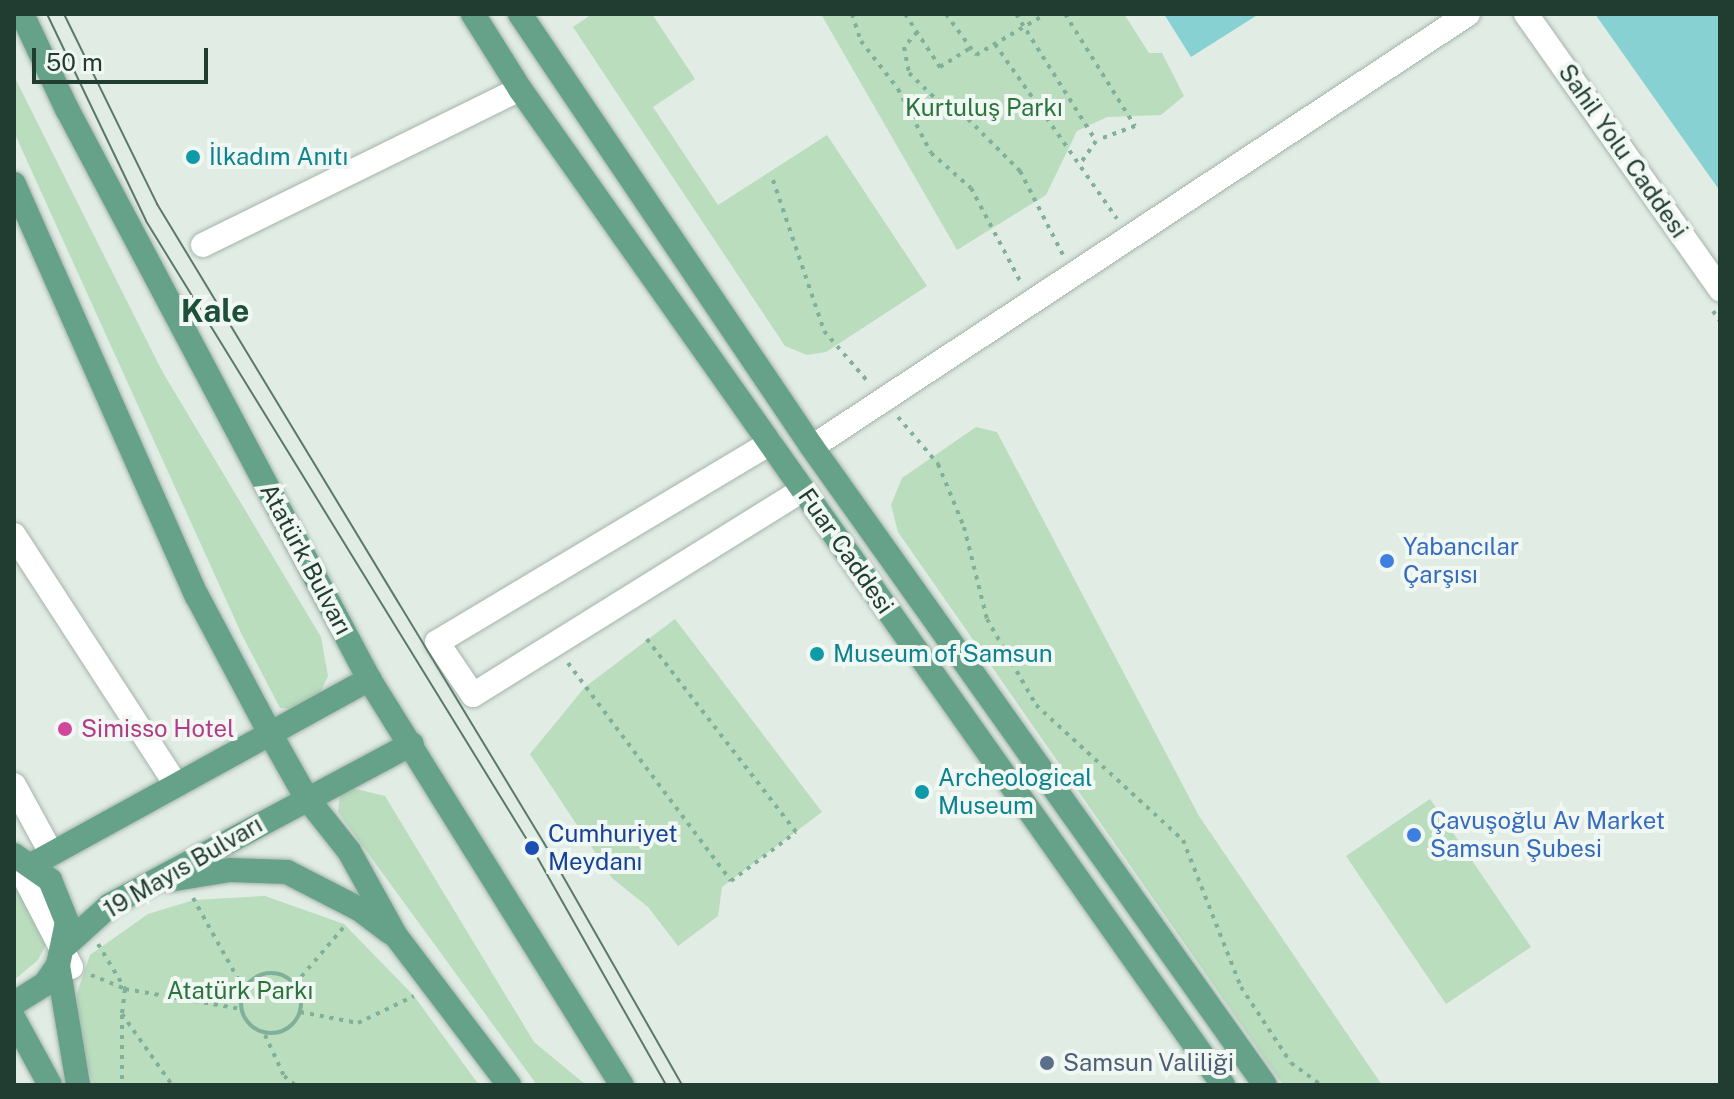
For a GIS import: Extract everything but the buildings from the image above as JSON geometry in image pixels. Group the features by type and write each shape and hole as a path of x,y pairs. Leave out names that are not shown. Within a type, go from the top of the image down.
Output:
{"main road":[{"name":"Atatürk Bulvarı","path":"22,14 74,123 369,679 622,1085"},
{"name":"Fuar Caddesi","path":"473,14 520,89 1223,1085"},
{"name":"Fuar Caddesi","path":"520,14 812,447 1265,1085"},
{"path":"14,184 197,596 271,735 306,797 349,851 396,936 509,1085"},
{"path":"78,1085 61,900 28,857 271,735 369,679"},
{"name":"19 Mayıs Bulvarı","path":"14,1003 45,984 87,925 154,881 306,797 412,744"},
{"path":"154,881 230,870 287,872 359,909 396,936"},
{"path":"14,1019 50,1085"}],"street":[{"path":"812,447 1468,14"},
{"name":"Sahil Yolu Caddesi","path":"1526,14 1720,289"},
{"path":"203,245 520,89"},
{"path":"770,443 437,642 473,695 802,490"},
{"path":"14,535 175,783"},
{"path":"14,785 28,857"}],"path":[{"path":"852,14 861,41 898,89 931,153 971,188 1031,303"},
{"path":"905,14 940,67 971,48"},
{"path":"946,14 976,55 1046,14"},
{"path":"1016,14 1096,141"},
{"path":"1065,14 1135,126 1096,141 1079,165"},
{"path":"917,32 904,47 909,73 937,100 968,119 1020,171 1073,275"},
{"path":"995,44 1130,237"},
{"path":"773,180 824,331 938,464 964,527 987,619 1036,705 1183,840 1241,987 1291,1063 1321,1085"},
{"path":"585,687 731,881 796,832 647,639"},
{"path":"183,878 244,989 241,1009"},
{"path":"295,984 359,909"},
{"path":"87,925 125,989 122,1085"},
{"path":"64,957 125,989 241,1009 265,1035 286,1085"},
{"path":"244,989 268,973 295,984"},
{"path":"265,1035 288,1027 300,1012 295,984"},
{"path":"300,1012 358,1023 433,987"},
{"path":"122,1014 172,1085"},
{"path":"284,1076 295,1085"}],"green space":[{"path":"592,14 652,14 695,79 653,107 718,205 827,135 927,286 826,352 807,355 785,346 573,27"},
{"name":"Kurtuluş Parkı","path":"821,14 1124,14 1149,53 1162,53 1184,96 1161,115 1107,117 1077,131 1046,195 957,250"},
{"path":"14,76 162,371 321,637 328,676 320,693 298,709 280,708 242,635 14,132"},
{"path":"976,427 997,432 1199,816 1382,1085 1283,1085 898,532 891,505 902,478"},
{"path":"675,619 822,812 722,887 718,916 678,946 648,907 612,878 530,754 585,687"},
{"path":"352,788 385,796 534,1042 586,1085 537,1085 338,812 340,794"},
{"path":"1430,799 1531,947 1446,1004 1346,856"},
{"path":"14,871 47,943 38,960 14,980"},
{"name":"Atatürk Parkı","path":"265,896 344,924 414,996 479,1085 94,1085 78,1043 77,993 90,955 148,914 194,900"}],"water":[{"path":"1164,14 1259,14 1191,57"},
{"path":"1595,14 1720,14 1720,191"}],"tram line":[{"path":"47,14 146,221 532,848 666,1085"},
{"path":"64,14 157,204 544,843 682,1085"}],"place":[{"name":"İlkadım Anıtı","path":"193,157"},
{"name":"Yabancılar Çarşısı","path":"1387,561"},
{"name":"Museum of Samsun","path":"817,654"},
{"name":"Simisso Hotel","path":"65,729"},
{"name":"Archeological Museum","path":"922,792"},
{"name":"Çavuşoğlu Av Market Samsun Şubesi","path":"1414,835"},
{"name":"Cumhuriyet Meydanı","path":"532,848"},
{"name":"Samsun Valiliği","path":"1047,1063"}],"district":[{"name":"Kale","path":"215,311"}]}
